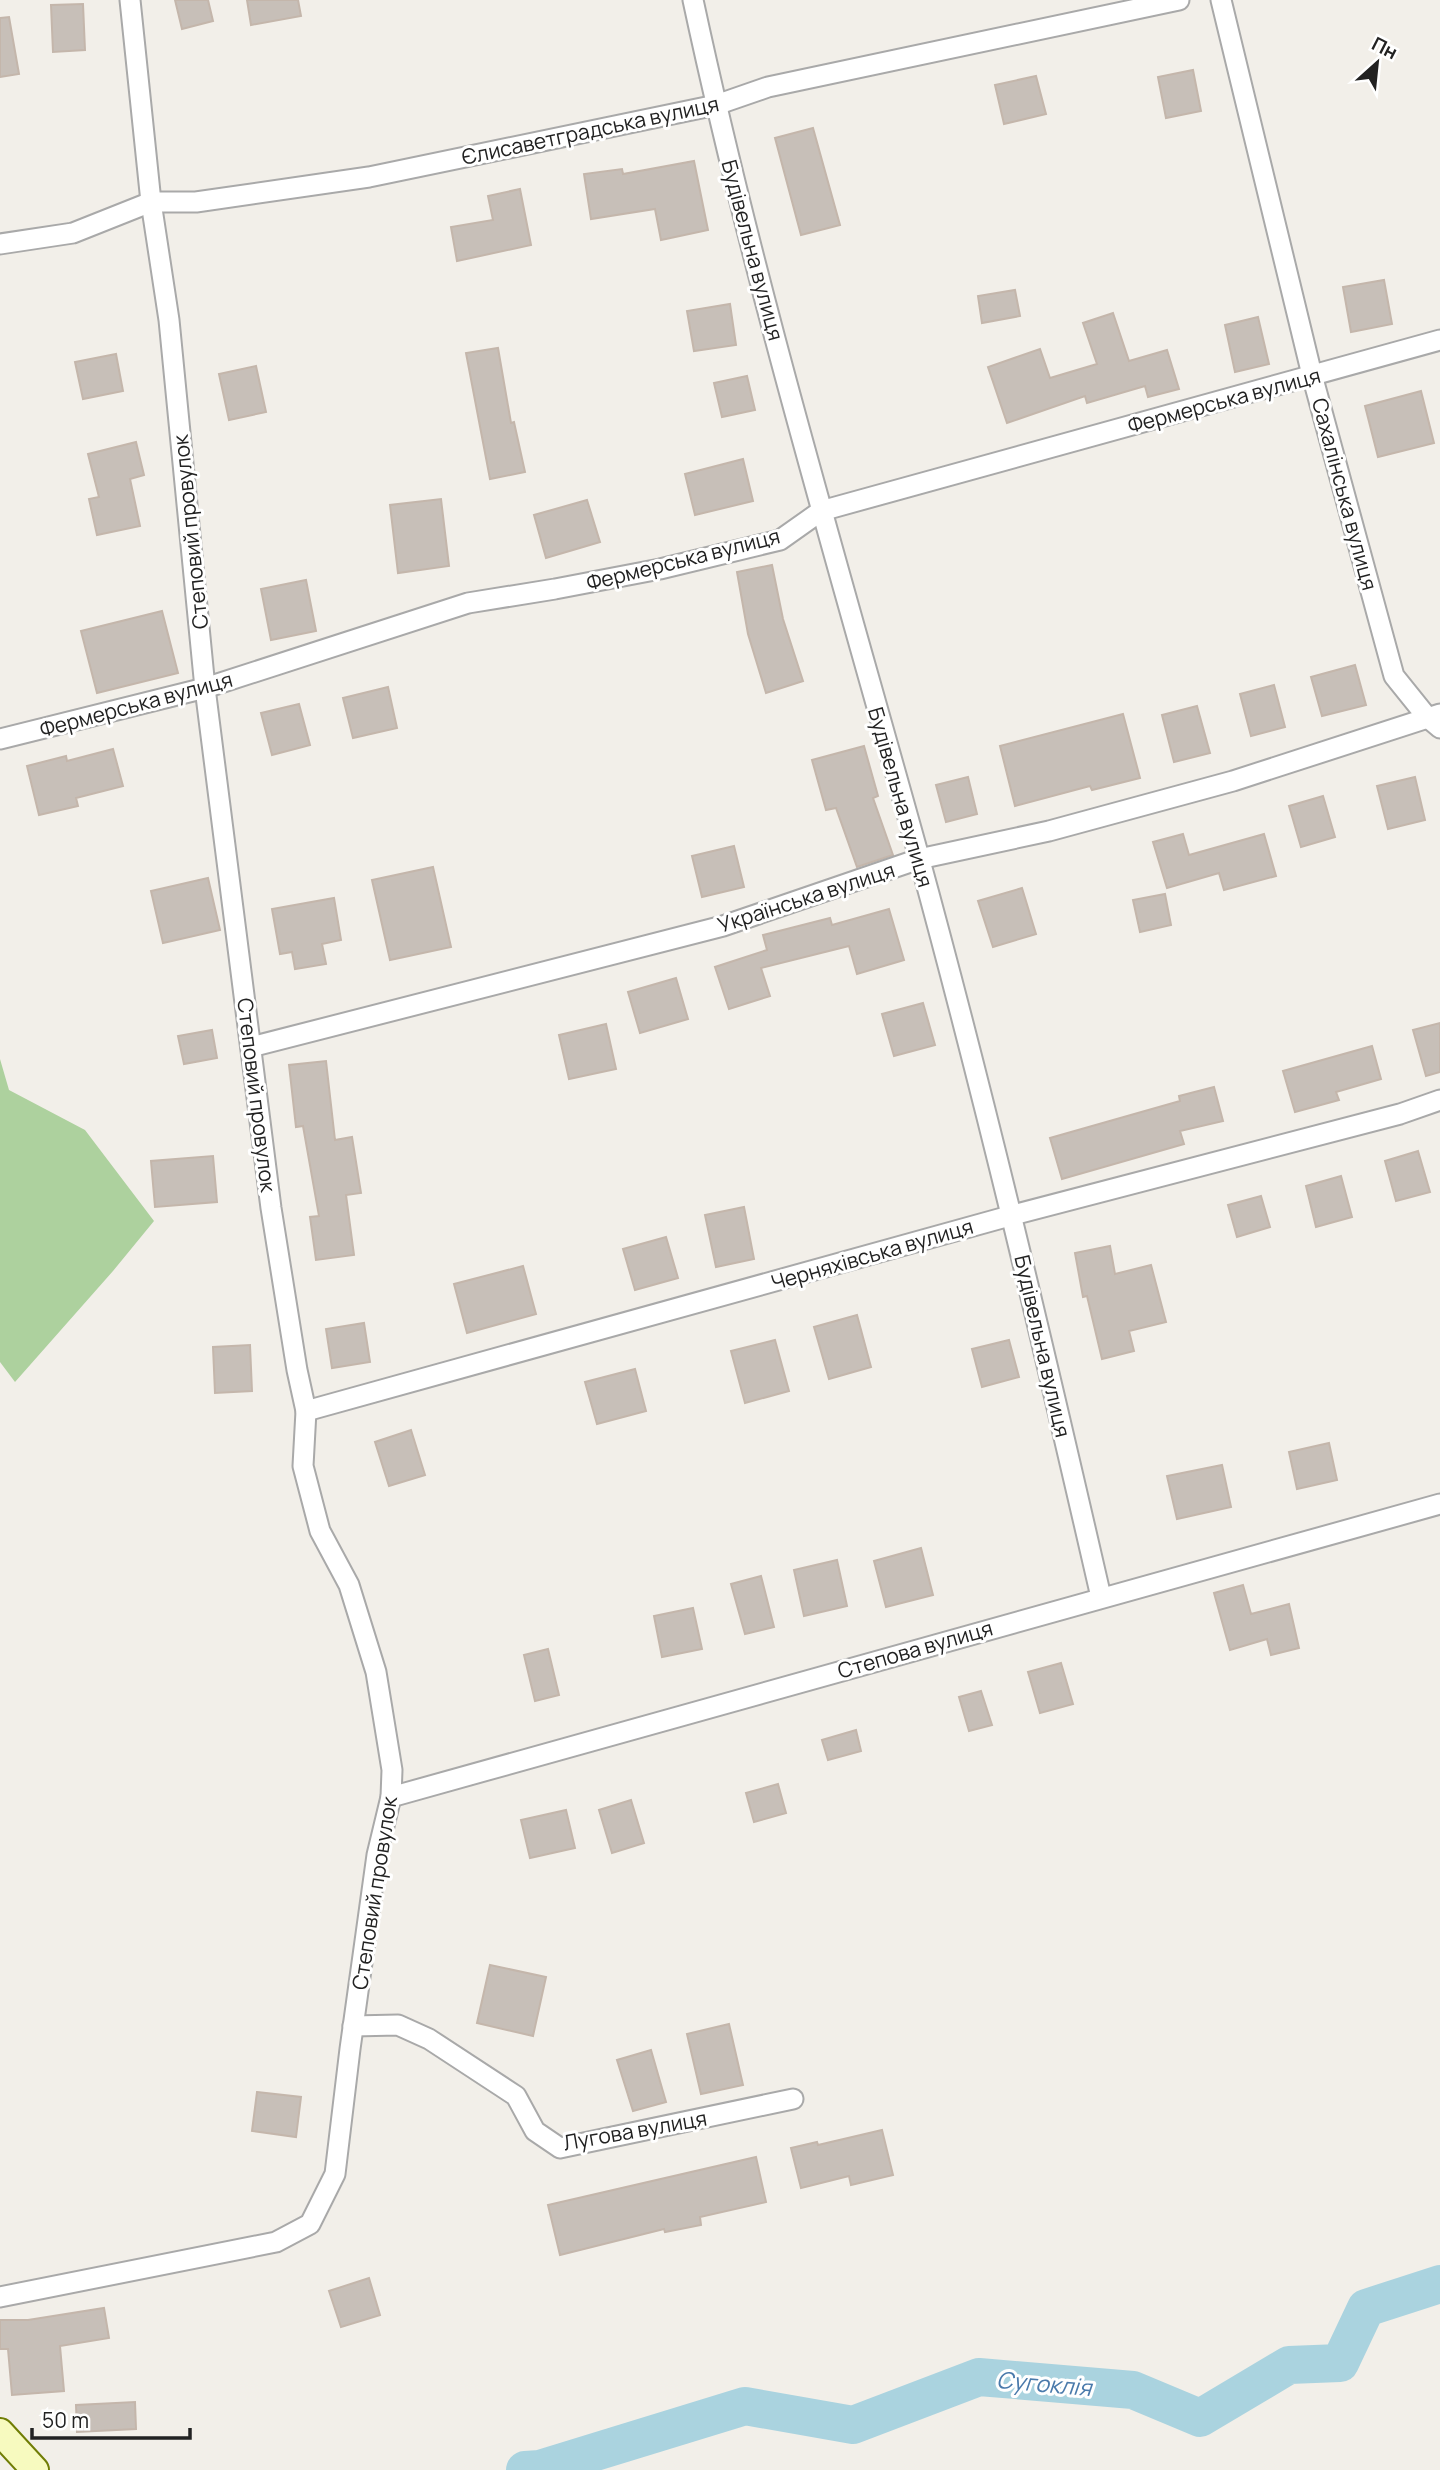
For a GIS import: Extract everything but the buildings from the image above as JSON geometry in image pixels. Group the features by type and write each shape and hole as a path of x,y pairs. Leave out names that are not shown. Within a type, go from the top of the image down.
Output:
{"street":[{"name":"Степовий провулок","path":"0,2297 276,2242 310,2224 335,2174 377,1855 391,1797 392,1770 376,1672 349,1585 320,1531 303,1466 306,1411 271,1208 205,688 169,320 151,202 130,0"},
{"name":"Будівельна вулиця","path":"693,0 716,105 821,511 919,859 1013,1215 1101,1597"},
{"name":"Єлисаветградська вулиця","path":"0,244 73,233 151,202 196,202 369,177 716,105 768,87 1179,0"},
{"name":"Сахалінська вулиця","path":"1221,0 1312,375 1394,676 1436,719"},
{"name":"Фермерська вулиця","path":"0,739 205,688 468,603 660,569 780,540 821,511 1440,340"},
{"name":"Українська вулиця","path":"251,1047 723,926 919,859 1049,831 1233,780 1436,719"},
{"name":"Черняхівська вулиця","path":"306,1411 1013,1215 1400,1114 1440,1100"},
{"name":"Степова вулиця","path":"391,1797 1440,1504"},
{"name":"Лугова вулиця","path":"354,2026 398,2025 429,2039 516,2096 535,2131 560,2148 793,2099"},
{"path":"0,2432 36,2470"}],"green space":[{"path":"0,1059 9,1090 85,1130 154,1221 15,1382 0,1362"}],"waterway":[{"name":"Сугоклія","path":"525,2470 540,2469 745,2406 853,2425 979,2377 1133,2390 1200,2418 1289,2365 1340,2363 1366,2308 1440,2284"}]}
